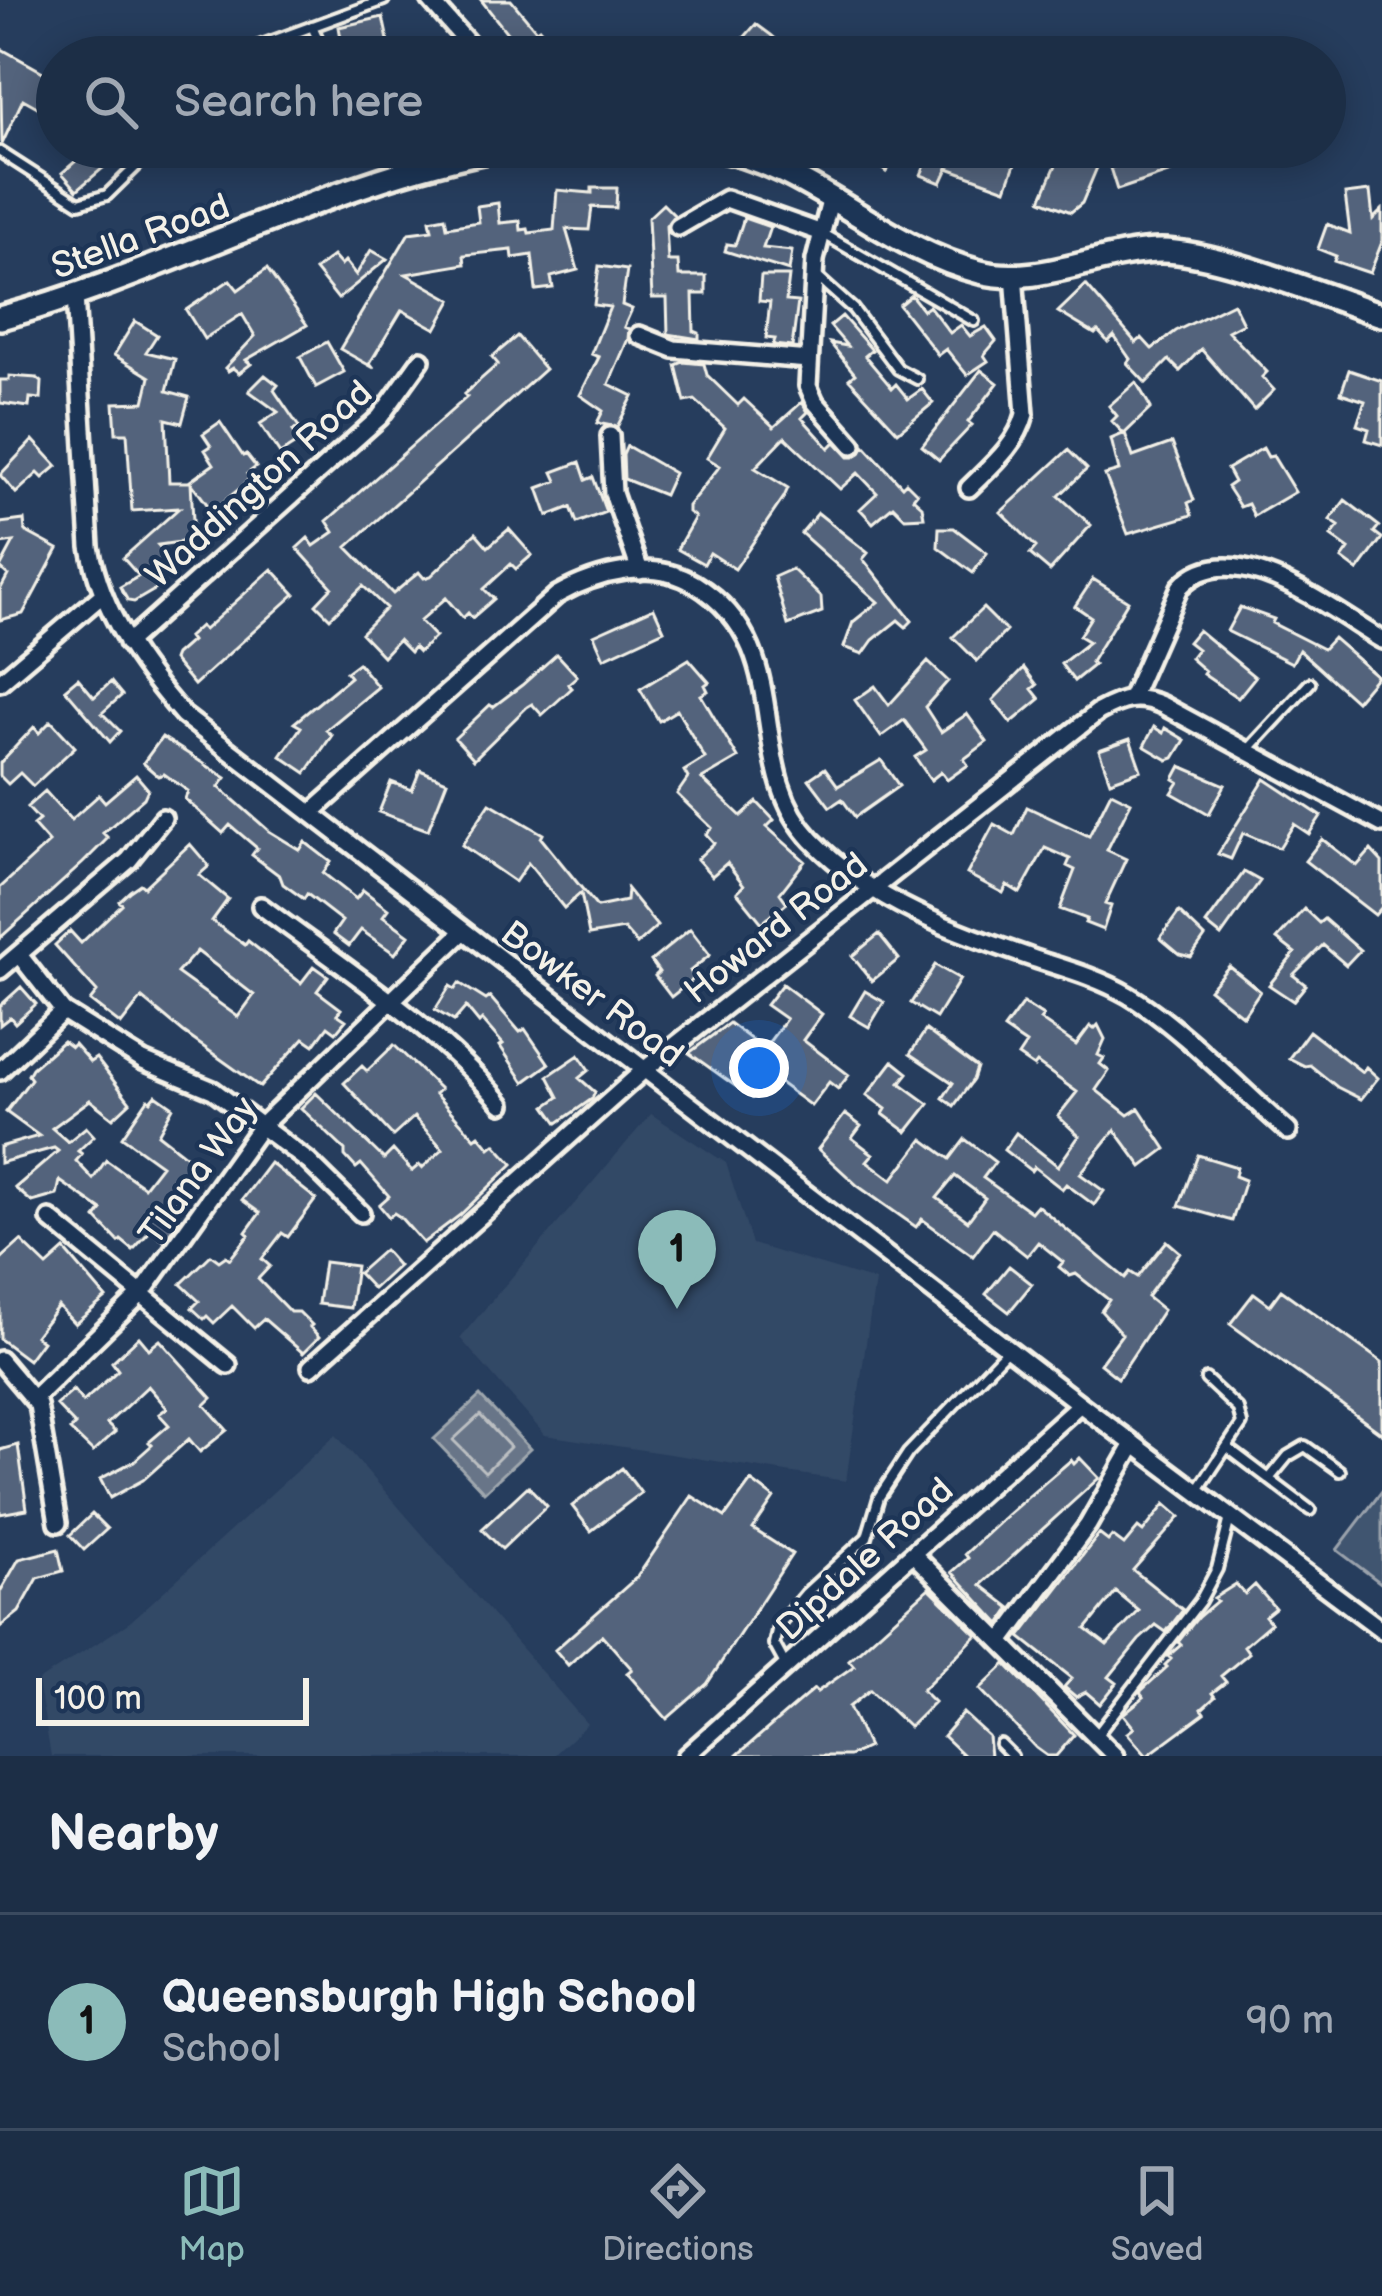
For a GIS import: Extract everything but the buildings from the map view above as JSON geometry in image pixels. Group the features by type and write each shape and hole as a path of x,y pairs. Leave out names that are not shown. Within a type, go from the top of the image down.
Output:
{"main road":[{"name":"Stella Road","path":"0,318 424,168"},
{"path":"782,169 883,232 981,272 1014,275 1168,251 1218,262 1382,315"}],"street":[{"path":"430,0 462,36"},
{"path":"831,197 814,274 810,394 853,445"},
{"path":"678,227 726,199 822,233"},
{"path":"969,488 1007,449 1025,414 1014,275"},
{"name":"Bowker Road","path":"75,295 90,547 101,596 127,644 183,715 1382,1630"},
{"path":"639,335 674,349 809,360"},
{"name":"Waddington Road","path":"127,644 380,417 421,360"},
{"path":"610,436 613,493 640,571"},
{"path":"1382,640 1282,583 1249,568 1218,565 1194,574 1180,587 1131,698 1162,705 1382,824"},
{"path":"310,813 557,595 593,576 640,571 678,574 718,599 738,620 754,653 787,803 814,841 871,889 945,926 1128,995 1288,1131"},
{"path":"0,682 101,596"},
{"name":"Howard Road","path":"311,1367 644,1070 1098,712 1131,698"},
{"path":"0,970 129,860 163,818"},
{"path":"261,906 389,1002 502,1104"},
{"name":"Tilana Way","path":"35,1397 142,1293 261,1126 464,932"},
{"path":"20,956 63,1011 142,1061 213,1090 329,1179 361,1213"},
{"path":"0,1071 63,1011"},
{"path":"50,1220 228,1365"},
{"path":"0,1360 35,1397 58,1523"},
{"name":"Dipdale Road","path":"686,1756 1080,1404"},
{"path":"1001,1642 1088,1526 1134,1444"},
{"path":"914,1555 1115,1756"}],"lane":[{"path":"289,36 384,0"},
{"path":"312,26 317,36"},
{"path":"0,152 79,203 107,195 135,168"},
{"path":"822,233 974,321"},
{"path":"814,274 853,309 898,369 917,380"},
{"path":"1246,751 1310,683"},
{"path":"787,1668 774,1644 778,1626 826,1571 867,1537 879,1496 908,1453 1008,1349"},
{"path":"1197,1491 1239,1431 1240,1414 1206,1378"},
{"path":"1269,1479 1288,1456 1305,1446 1340,1472"},
{"path":"1228,1448 1310,1510"},
{"path":"1096,1736 1201,1601 1216,1569 1230,1516"},
{"path":"1000,1744 1012,1756"}],"shaded area":[{"path":"651,1114 726,1163 752,1244 875,1281 846,1481 545,1435 460,1338"},
{"path":"336,1435 587,1724 553,1756 51,1756 38,1681 130,1622"},
{"path":"1382,1491 1382,1584 1337,1550"}],"water":[{"path":"480,1396 530,1449 484,1492 434,1439"}],"place":[{"name":"Queensburgh High School","path":"677,1309"}]}
